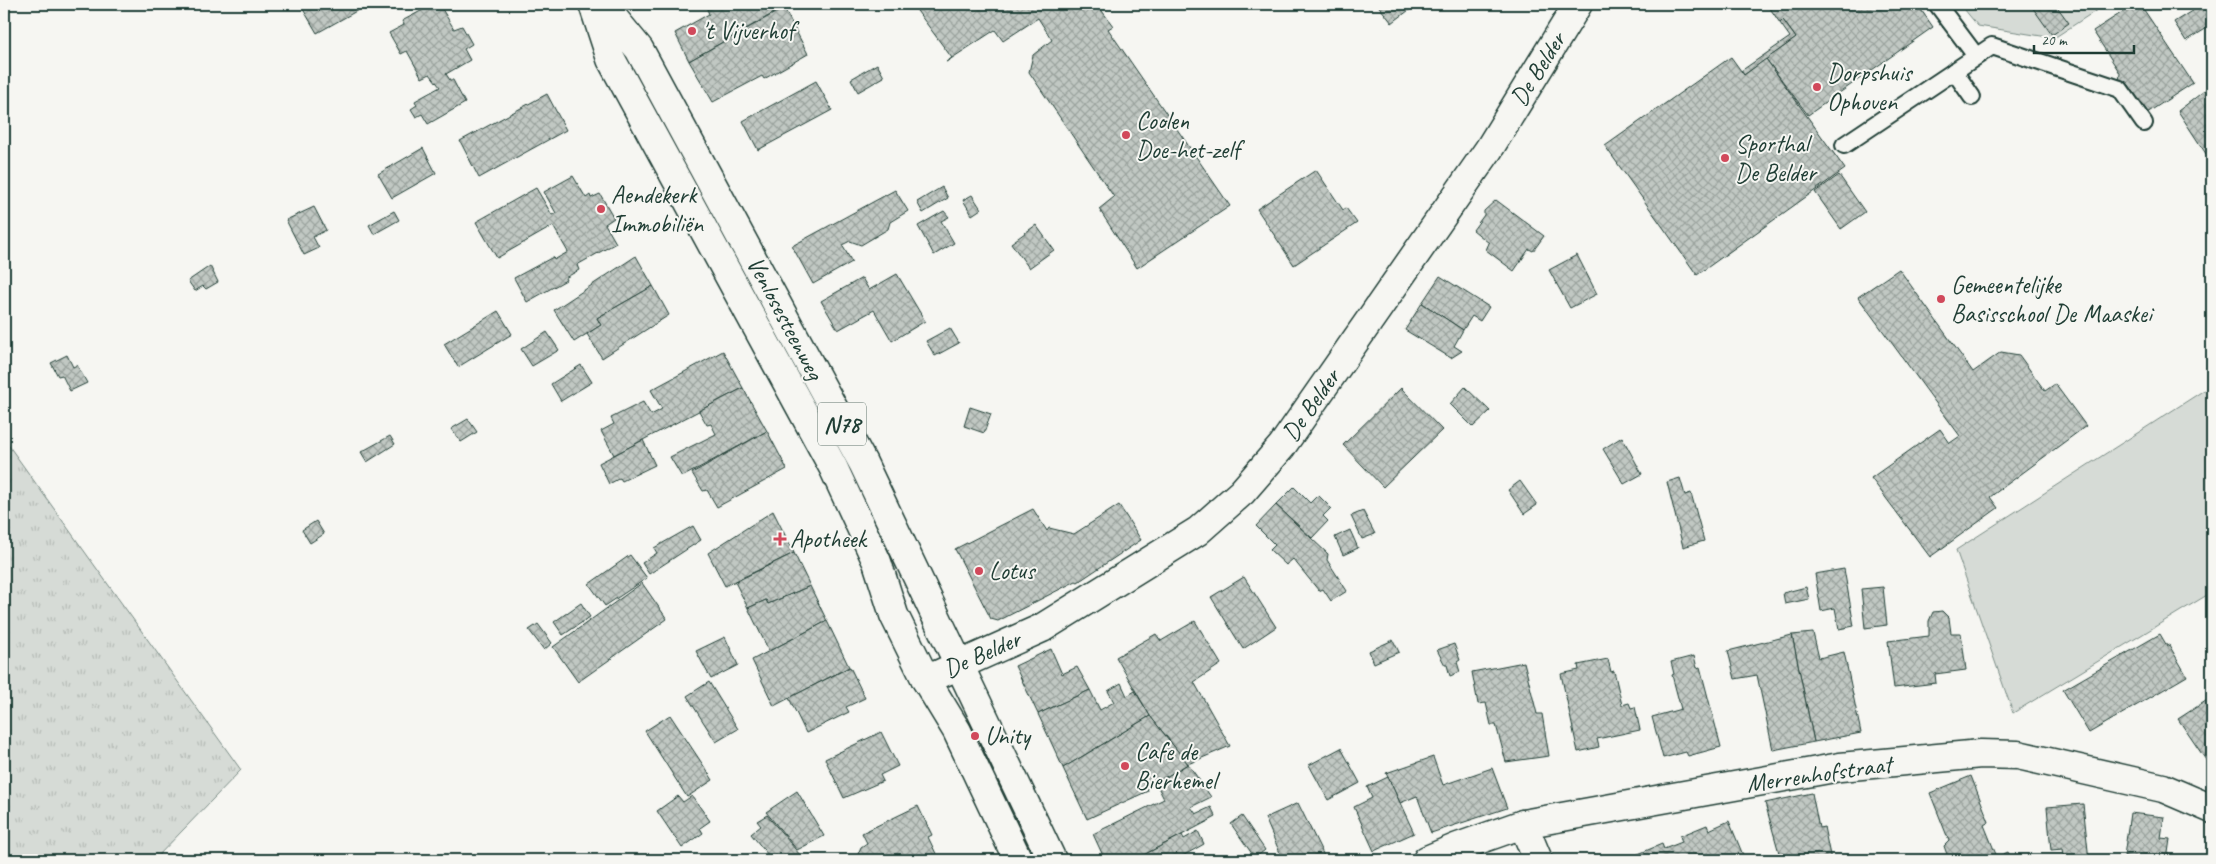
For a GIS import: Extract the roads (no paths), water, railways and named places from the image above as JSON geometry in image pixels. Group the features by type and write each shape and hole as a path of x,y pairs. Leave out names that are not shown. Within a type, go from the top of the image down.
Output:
{"main road":[{"name":"Venlosesteenweg","path":"593,4 611,59 832,467 877,562 894,615 926,680 956,731 1018,860"},
{"name":"Venlosesteenweg","path":"602,4 639,49 863,463 1052,860"},
{"name":"De Belder","path":"926,680 1050,622 1198,531 1242,492 1282,446 1489,149 1578,4"},
{"name":"Merrenhofstraat","path":"1427,860 1458,846 1523,824 1840,767 1981,754 2018,755 2163,788 2212,809"},
{"path":"1523,824 1538,860"}],"lane":[{"path":"1937,4 1976,56"},
{"path":"1844,145 1992,46 2120,89 2144,123"},
{"path":"1954,71 1972,97"}],"place":[{"name":"'t Vijverhof","path":"692,31"},
{"name":"Dorpshuis Ophoven","path":"1817,87"},
{"name":"Coolen Doe-het-zelf","path":"1126,135"},
{"name":"Sporthal De Belder","path":"1725,158"},
{"name":"Aendekerk Immobiliën","path":"601,209"},
{"name":"Gemeentelijke Basisschool De Maaskei","path":"1941,299"},
{"name":"Apotheek","path":"780,539"},
{"name":"Lotus","path":"979,571"},
{"name":"Unity","path":"975,736"},
{"name":"Cafe de Bierhemel","path":"1125,766"}]}
